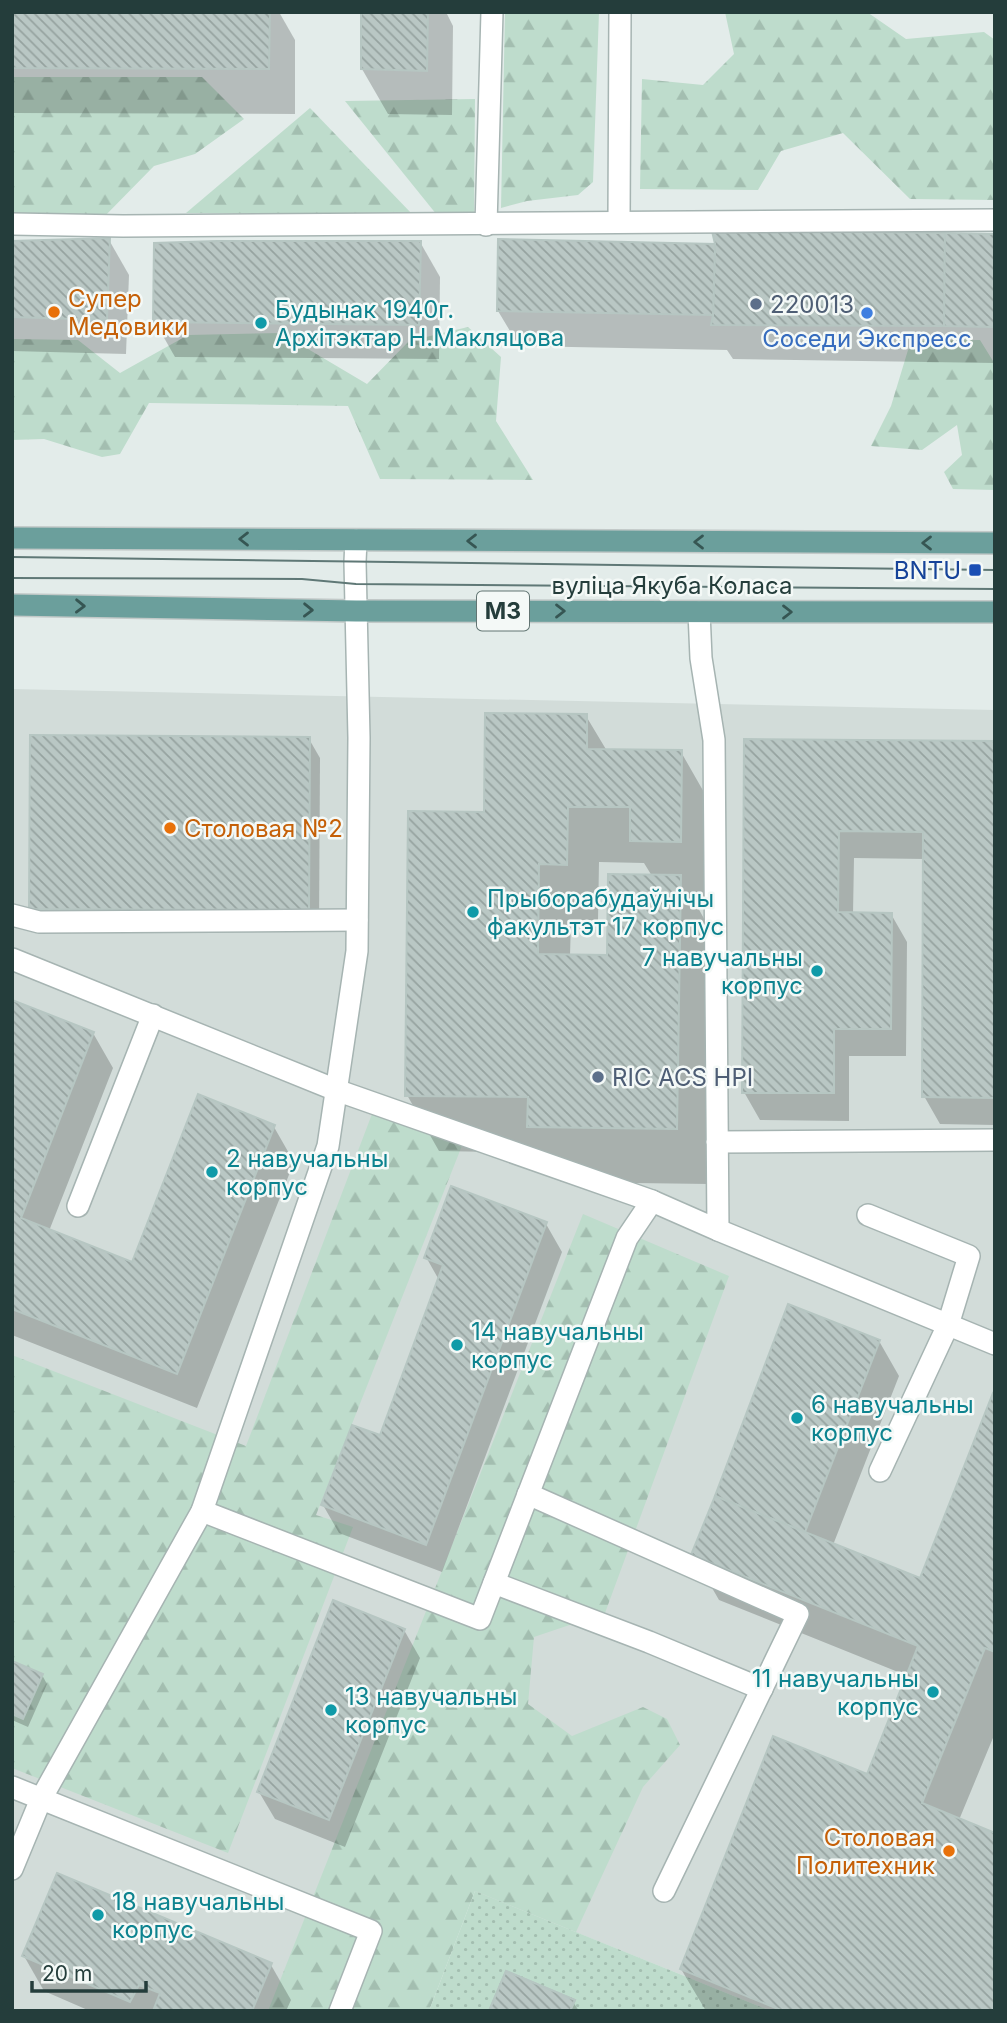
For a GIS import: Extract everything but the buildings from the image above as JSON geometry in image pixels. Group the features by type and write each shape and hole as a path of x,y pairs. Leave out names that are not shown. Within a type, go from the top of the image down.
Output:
{"main road":[{"name":"вуліца Якуба Коласа","path":"12,538 995,543"},
{"name":"вуліца Якуба Коласа","path":"12,605 356,611 995,612"}],"lane":[{"path":"486,225 492,12"},
{"path":"619,222 620,12"},
{"path":"12,224 486,225 995,220"},
{"path":"12,1869 41,1799 202,1511 328,1146 357,951 359,738 356,540"},
{"path":"699,612 701,658 714,740 718,1230"},
{"path":"12,915 39,922 357,920"},
{"path":"12,958 337,1090 652,1201 995,1344"},
{"path":"78,1206 153,1015"},
{"path":"717,1142 995,1140"},
{"path":"202,1511 480,1619 627,1238 652,1201"},
{"path":"868,1215 969,1256 948,1325 880,1471"},
{"path":"528,1494 798,1614 664,1891"},
{"path":"494,1583 649,1642 762,1689"},
{"path":"12,1787 371,1931 340,2011"}],"shaded area":[{"path":"12,689 995,710 995,2011 771,2011 382,1854 320,2011 12,2011"}],"green space":[{"path":"505,12 599,12 593,182 578,195 527,201 501,208"},
{"path":"725,12 867,12 906,39 984,32 995,40 995,200 910,199 843,133 781,151 758,190 640,189 642,79 703,85 734,54"},
{"path":"12,77 202,77 244,119 195,154 154,166 102,219 12,216"},
{"path":"475,99 474,222 441,220 345,101"},
{"path":"310,108 413,215 186,213"},
{"path":"468,327 501,357 496,421 533,480 380,479 348,406 149,403 120,454 102,457 44,439 12,440 12,339 78,340 120,373 188,335 281,333 367,384 409,341"},
{"path":"980,340 995,361 995,490 953,489 944,472 962,455 957,425 922,450 871,446 891,406 908,350 916,341"},
{"path":"375,1106 465,1138 316,1515 353,1527 228,1853 12,1768 12,1355 246,1446"},
{"path":"583,1214 729,1276 605,1613 534,1637 528,1704 572,1736 643,1707 667,1719 680,1745 643,1787 576,1932 475,1891 429,2011 268,2011"},
{"path":"475,1891 771,2011 429,2011"}],"tram line":[{"path":"12,557 995,570"},
{"path":"12,578 302,579 356,584 995,589"}],"place":[{"name":"220013","path":"756,304"},
{"name":"Супер Медовики","path":"54,312"},
{"name":"Соседи Экспресс","path":"867,313"},
{"name":"Будынак 1940г. Архітэктар Н.Макляцова","path":"261,323"},
{"name":"BNTU","path":"975,570"},
{"name":"Столовая №2","path":"170,828"},
{"name":"Прыборабудаўнічы факультэт 17 корпус","path":"473,912"},
{"name":"7 навучальны корпус","path":"817,971"},
{"name":"RIC ACS HPI","path":"598,1077"},
{"name":"2 навучальны корпус","path":"212,1172"},
{"name":"14 навучальны корпус","path":"457,1345"},
{"name":"6 навучальны корпус","path":"797,1418"},
{"name":"11 навучальны корпус","path":"933,1692"},
{"name":"13 навучальны корпус","path":"331,1710"},
{"name":"Столовая Политехник","path":"949,1851"},
{"name":"18 навучальны корпус","path":"98,1915"}]}
